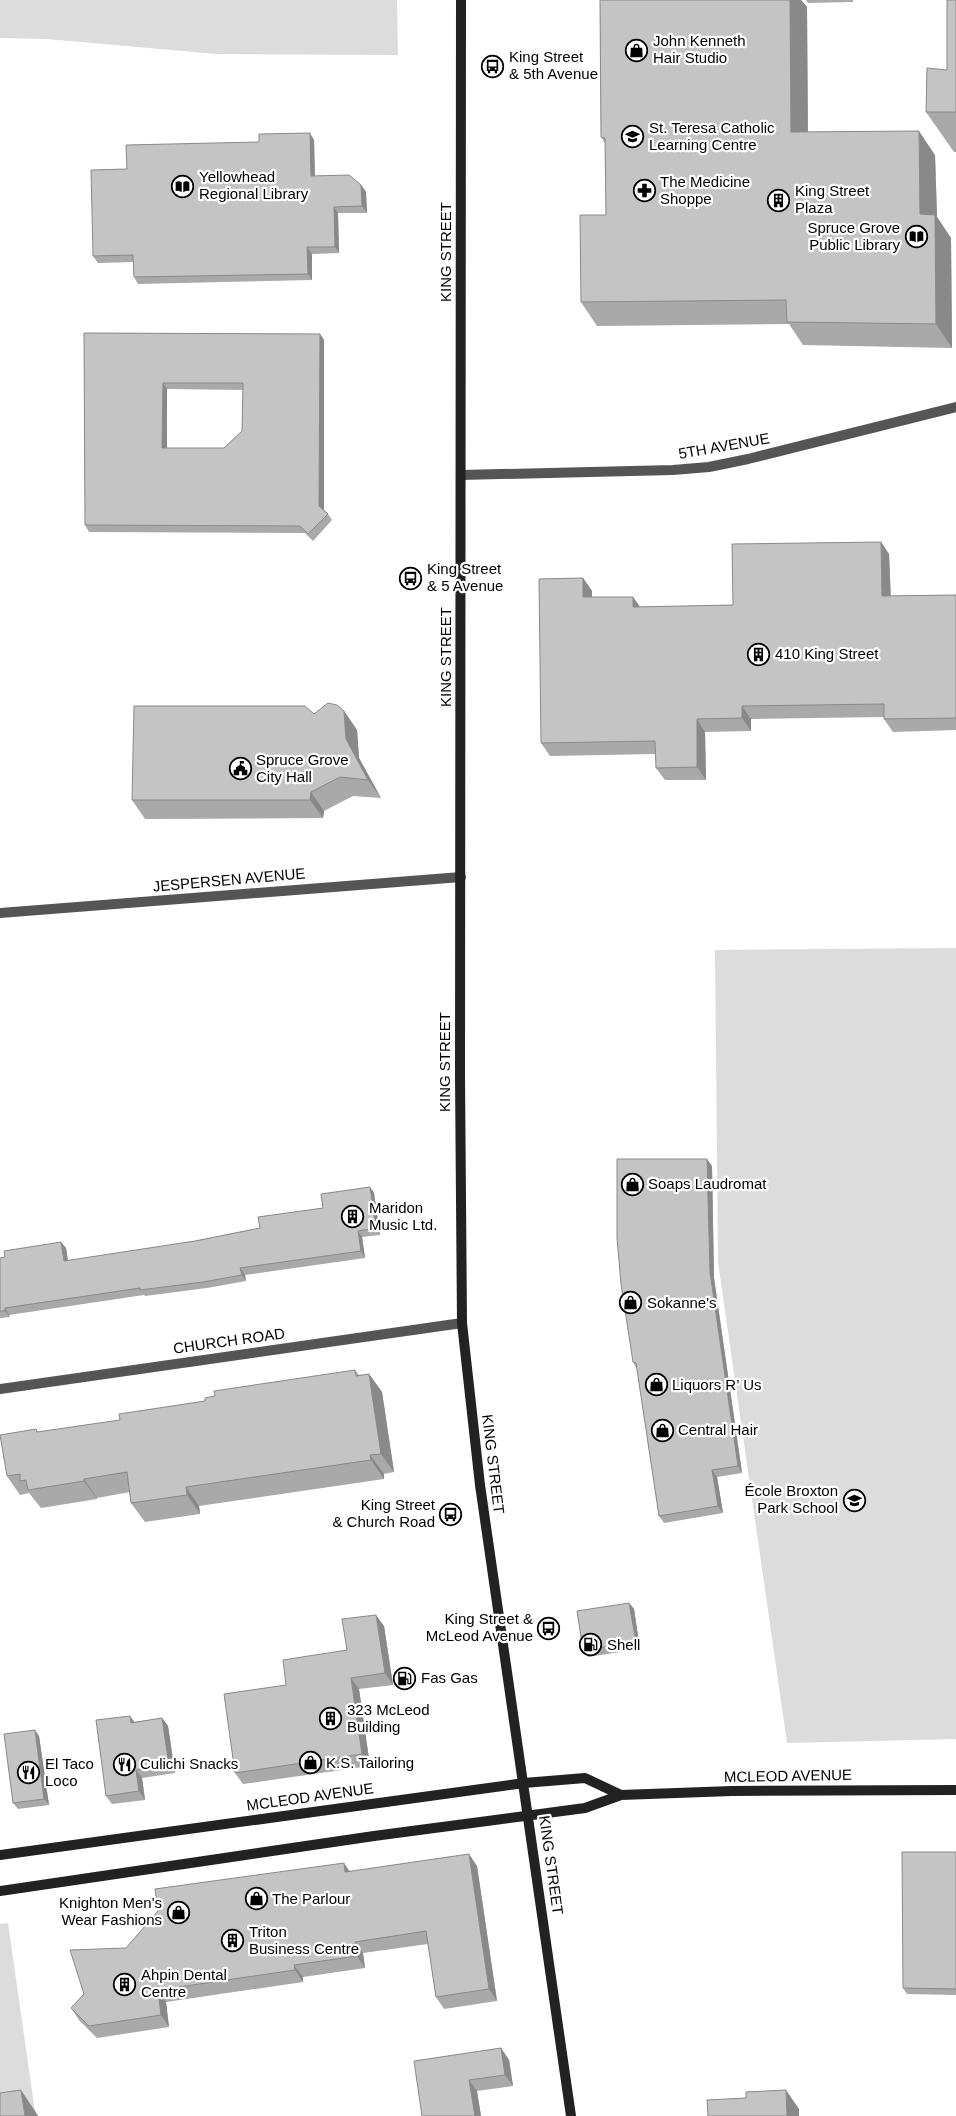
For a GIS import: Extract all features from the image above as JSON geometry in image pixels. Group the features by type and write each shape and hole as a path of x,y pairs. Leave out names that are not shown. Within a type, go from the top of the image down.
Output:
{"street":[{"name":"KING STREET","path":"461,0 462,1323 480,1485 571,2116"},
{"name":"5TH AVENUE","path":"461,475 673,470 709,467 956,407"},
{"name":"JESPERSEN AVENUE","path":"0,913 461,877"},
{"name":"CHURCH ROAD","path":"0,1388 462,1323"},
{"name":"MCLEOD AVENUE","path":"0,1855 524,1782 585,1778 621,1795"},
{"name":"MCLEOD AVENUE","path":"0,1891 374,1836 585,1808 621,1795 732,1791 956,1790"}],"shaded area":[{"path":"0,0 397,0 398,55 216,54 47,39 0,38"},
{"name":"École Broxton Park School","path":"956,948 956,1739 787,1743 718,1262 715,950"},
{"path":"8,1923 35,2112 0,2116 0,1924"}],"building":[{"name":"King Street Plaza","path":"600,0 790,0 791,132 919,131 920,214 935,215 936,324 787,322 786,300 581,302 580,215 606,215 605,138 601,137"},
{"path":"947,0 956,0 956,112 926,112 927,68 947,70"},
{"name":"Yellowhead Regional Library","path":"310,133 311,176 349,175 361,185 362,206 334,207 335,247 307,247 308,274 134,277 133,255 93,256 91,170 127,169 126,145 259,142 259,134"},
{"path":"84,333 320,334 319,506 328,514 308,534 300,526 85,525","holes":["163,383 243,383 242,431 224,448 162,448"]},
{"name":"410 King Street","path":"881,542 882,596 956,595 956,718 884,719 884,704 742,706 742,718 697,719 697,767 656,768 655,741 541,743 539,579 583,578 583,597 633,597 633,607 733,605 732,544"},
{"name":"Spruce Grove City Hall","path":"328,703 337,705 344,711 346,739 368,780 340,777 311,792 310,800 132,800 134,706 305,706 314,714"},
{"path":"617,1159 707,1159 710,1272 738,1466 712,1470 718,1506 659,1516 636,1363 633,1362 621,1284 617,1238"},
{"path":"370,1187 376,1228 358,1231 361,1251 240,1268 242,1275 203,1282 140,1290 140,1288 5,1308 5,1311 0,1311 0,1258 5,1257 4,1251 61,1242 64,1261 195,1241 260,1228 258,1217 323,1208 321,1194"},
{"path":"355,1370 356,1376 369,1374 381,1454 370,1455 371,1460 186,1487 187,1495 131,1503 127,1472 28,1490 26,1480 20,1481 20,1474 7,1476 0,1435 36,1429 37,1432 120,1420 119,1414 205,1401 205,1398 215,1396 214,1391"},
{"path":"629,1603 636,1642 583,1650 577,1611"},
{"path":"376,1615 385,1673 351,1678 362,1754 235,1773 224,1694 286,1685 283,1660 347,1650 342,1619"},
{"path":"130,1716 131,1723 162,1718 169,1765 136,1770 139,1791 106,1796 96,1720"},
{"name":"El Taco Loco","path":"35,1730 44,1799 13,1803 4,1734"},
{"path":"902,1852 956,1852 956,1989 903,1988"},
{"path":"469,1854 489,1989 436,1997 426,1931 355,1942 357,1956 294,1965 295,1970 158,1990 161,2015 89,2026 71,2008 84,1994 70,1950 126,1948 158,1911 155,1889 344,1863 345,1872"},
{"path":"501,2048 505,2075 469,2080 475,2116 422,2116 414,2061"},
{"path":"21,2090 25,2116 0,2116 0,2093"},
{"path":"786,2090 787,2116 708,2116 707,2100 746,2098 746,2092"}],"place":[{"name":"John Kenneth Hair Studio","path":"637,50"},
{"name":"King Street & 5th Avenue","path":"493,66"},
{"name":"St. Teresa Catholic Learning Centre","path":"633,137"},
{"name":"Yellowhead Regional Library","path":"183,186"},
{"name":"The Medicine Shoppe","path":"644,191"},
{"name":"King Street Plaza","path":"779,200"},
{"name":"Spruce Grove Public Library","path":"916,237"},
{"name":"King Street & 5 Avenue","path":"411,578"},
{"name":"410 King Street","path":"759,654"},
{"name":"Spruce Grove City Hall","path":"240,769"},
{"name":"Soaps Laudromat","path":"632,1184"},
{"name":"Maridon Music Ltd.","path":"353,1217"},
{"name":"Sokanne's","path":"631,1303"},
{"name":"Liquors R’ Us","path":"656,1385"},
{"name":"Central Hair","path":"662,1430"},
{"name":"École Broxton Park School","path":"854,1500"},
{"name":"King Street & Church Road","path":"451,1514"},
{"name":"King Street & McLeod Avenue","path":"549,1628"},
{"name":"Shell","path":"591,1645"},
{"name":"Fas Gas","path":"405,1678"},
{"name":"323 McLeod Building","path":"331,1719"},
{"name":"K.S. Tailoring","path":"310,1763"},
{"name":"Culichi Snacks","path":"124,1764"},
{"name":"El Taco Loco","path":"29,1773"},
{"name":"The Parlour","path":"256,1899"},
{"name":"Knighton Men's Wear Fashions","path":"178,1912"},
{"name":"Triton Business Centre","path":"233,1941"},
{"name":"Ahpin Dental Centre","path":"125,1984"}]}
